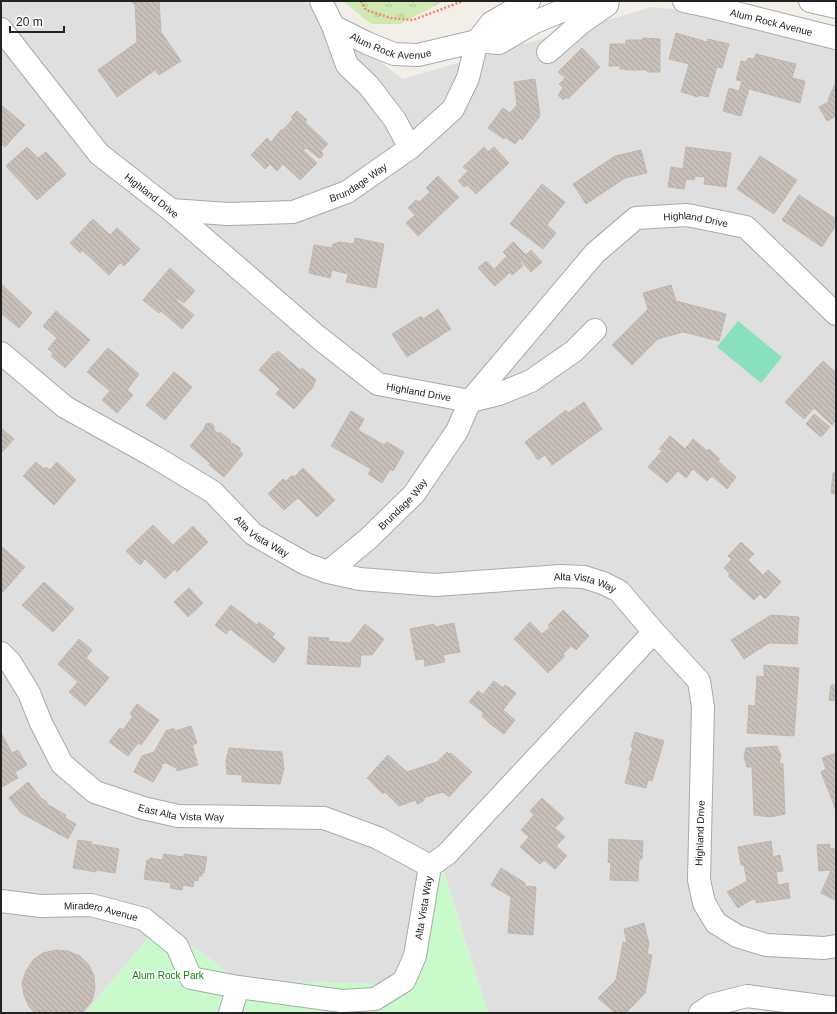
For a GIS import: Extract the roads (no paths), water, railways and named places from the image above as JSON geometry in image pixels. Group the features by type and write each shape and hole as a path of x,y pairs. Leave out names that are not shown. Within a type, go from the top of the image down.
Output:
{"street":[{"path":"321,1 333,26 347,65 369,86 395,120 410,148"},
{"path":"477,41 491,23 529,1"},
{"name":"Alum Rock Avenue","path":"333,26 366,43 394,54 418,55 477,41 499,43 535,22 559,12 592,3 608,1"},
{"path":"548,52 581,23 615,1"},
{"name":"Alum Rock Avenue","path":"684,1 836,38"},
{"path":"810,1 836,7"},
{"name":"Highland Drive","path":"2,31 99,154 171,210 318,337 378,384 470,401 595,253 636,218 687,214 746,227 836,314"},
{"name":"Brundage Way","path":"171,210 228,214 293,212 347,192 410,148 453,109 468,78 477,41"},
{"path":"470,401 499,394 531,381 574,352 595,330"},
{"name":"Alta Vista Way","path":"1,353 65,407 155,457 213,492 253,534 306,564 328,572 360,579 435,585 560,576 584,577 603,583 619,591 654,632 447,854 430,866 415,956 404,981 375,1000 342,1001 238,987"},
{"name":"Brundage Way","path":"328,572 368,539 414,494 457,430 470,401"},
{"name":"Highland Drive","path":"654,632 699,681 703,707 699,880 704,903 716,923 736,936 766,945 824,948 836,946"},
{"name":"East Alta Vista Way","path":"1,653 10,662 29,693 41,722 62,764 95,792 143,808 178,816 324,818 378,838 430,866"},
{"name":"Miradero Avenue","path":"1,901 40,906 91,905 144,919 177,946 191,978 238,987"},
{"path":"230,1013 238,987"},
{"path":"700,1013 712,1005 747,996 836,1008"}],"park label":[{"name":"Alum Rock Park","path":"168,975"}]}
